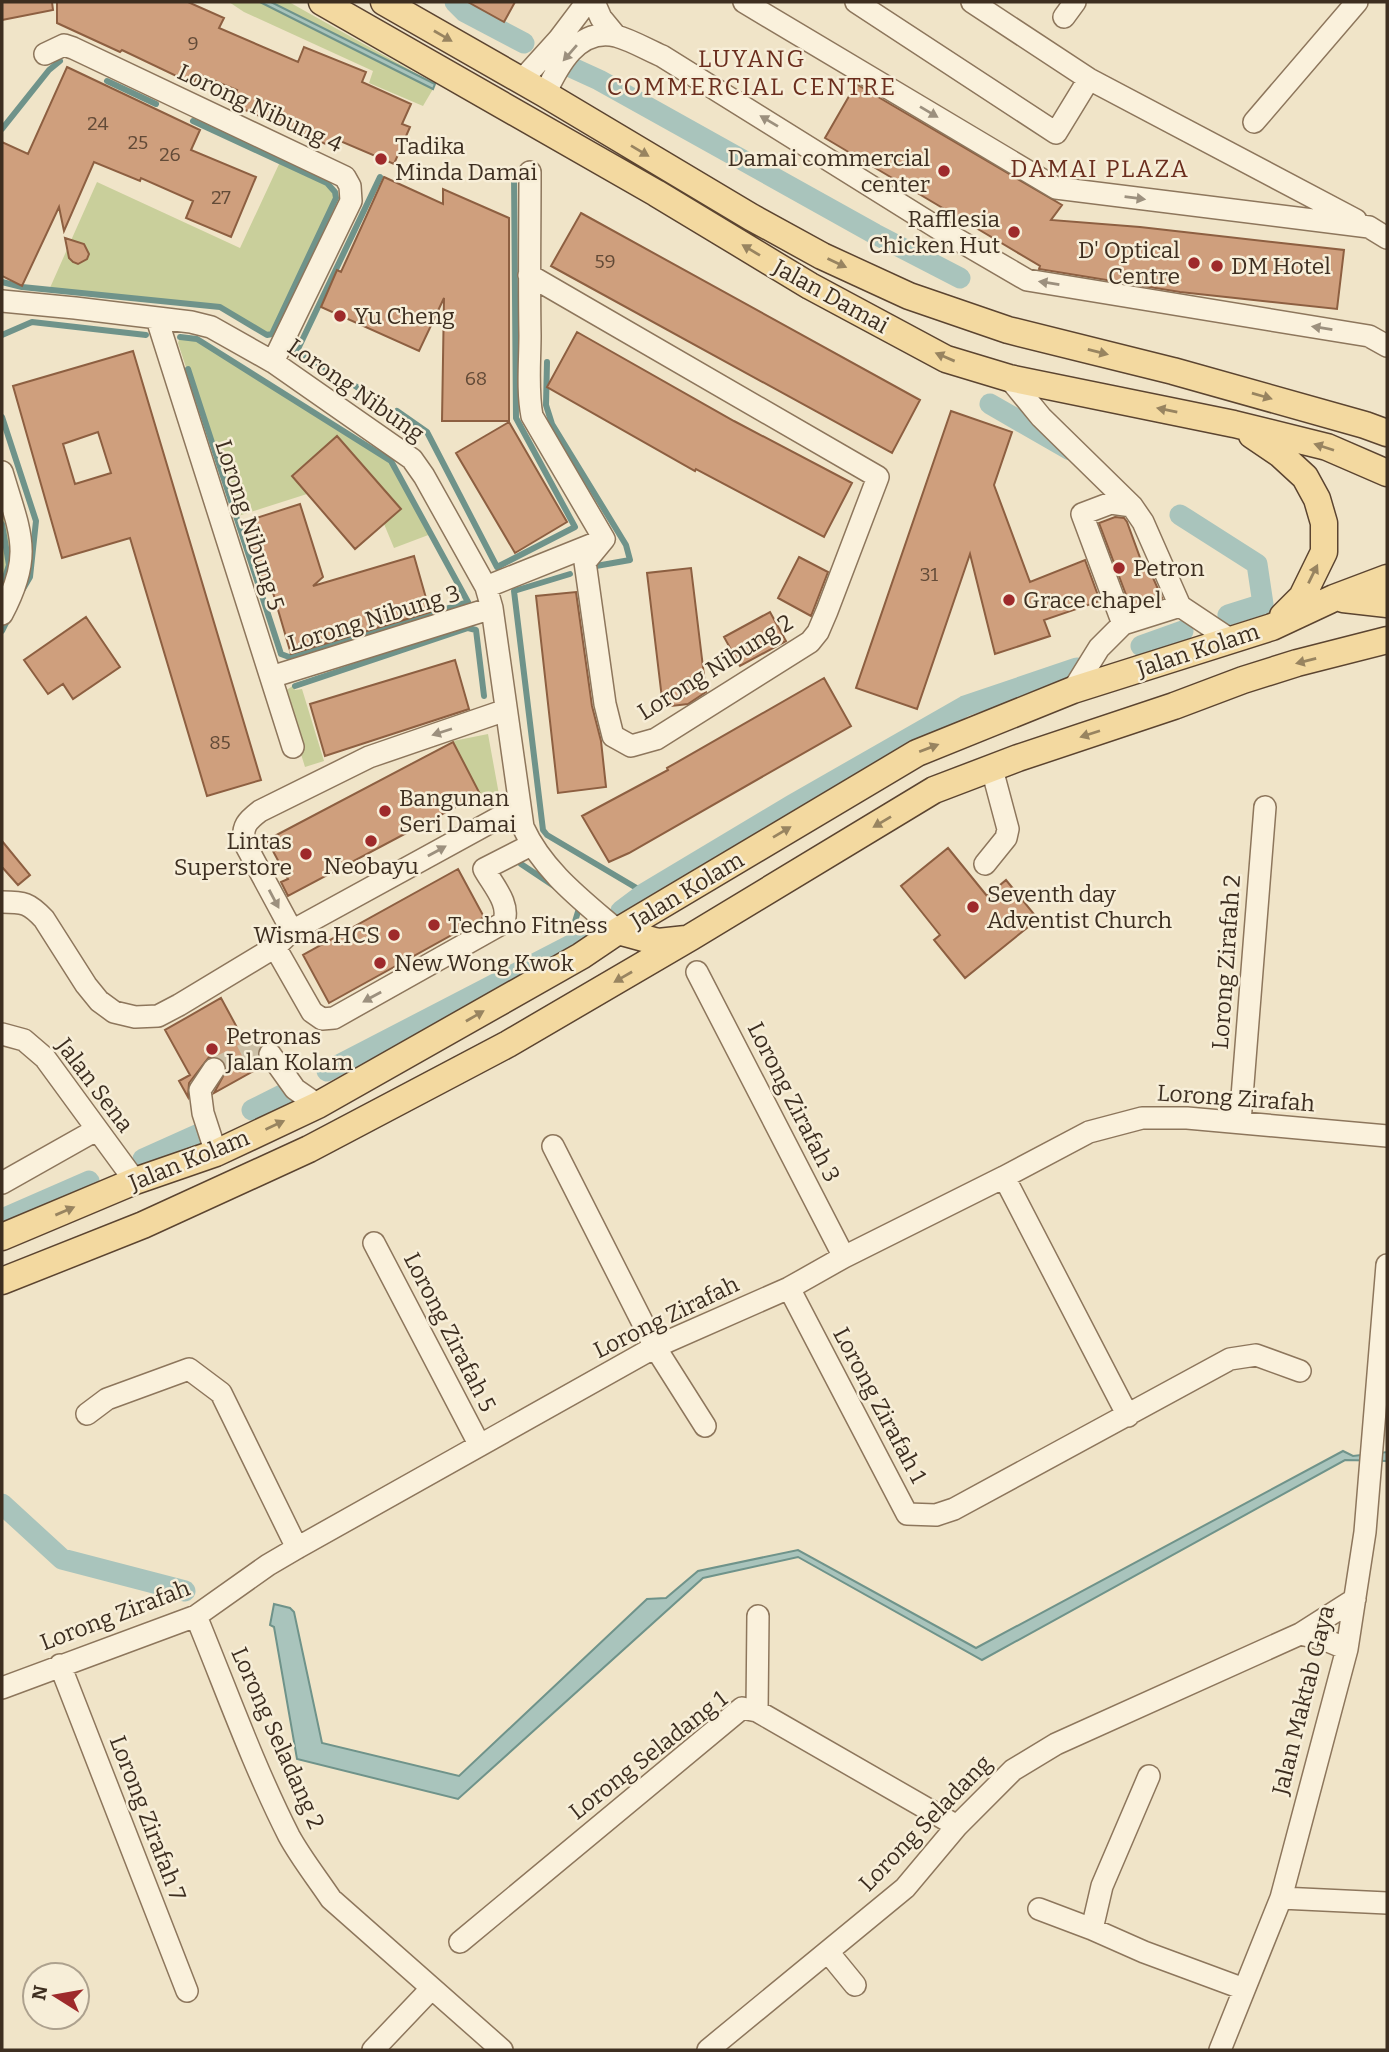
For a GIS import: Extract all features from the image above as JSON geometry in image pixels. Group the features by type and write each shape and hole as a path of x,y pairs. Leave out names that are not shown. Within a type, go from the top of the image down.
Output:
{"main road":[{"name":"Jalan Damai","path":"322,2 855,312 946,359 1009,378 1234,424 1327,447 1387,473"},
{"name":"Jalan Damai","path":"384,2 751,217 822,256 909,296 1008,330 1173,371 1380,429"},
{"path":"521,81 517,91 519,101 558,137"},
{"path":"1234,424 1280,454 1305,477 1317,499 1324,523 1324,552 1302,597 1272,627"},
{"name":"Jalan Kolam","path":"2,1237 135,1181 216,1153 318,1105 581,956 618,931 917,752 1073,690 1272,627 1334,598 1387,578"},
{"path":"1334,598 1387,604"},
{"name":"Jalan Kolam","path":"2,1281 143,1225 309,1149 484,1056 691,937 934,790 1253,677 1297,663 1382,646"},
{"path":"618,931 658,942 691,937"},
{"path":"135,1181 170,1200 192,1203"}],"street":[{"path":"521,81 559,39 587,2"},
{"path":"594,2 601,18 615,35 662,56 941,230 1027,280 1368,336 1387,346"},
{"path":"744,2 1056,188 1378,232"},
{"path":"859,2 1056,133 1089,79"},
{"path":"972,2 1089,79 1378,232"},
{"path":"1254,122 1357,2"},
{"path":"545,94 557,68 577,45 589,37 615,35"},
{"name":"Lorong Nibung 4","path":"44,54 64,45 74,48 345,177 350,186 351,201 273,362"},
{"name":"Lorong Nibung 2","path":"529,275 878,477 827,611 818,632 810,642 656,739 631,746 613,736 606,704 596,548 532,416 529,400 529,275 530,172"},
{"name":"Lorong Nibung","path":"3,303 157,318 212,327 273,362 412,459 486,587 492,608 523,827 531,845 557,878 618,931"},
{"name":"Lorong Nibung 5","path":"157,318 293,747"},
{"path":"1009,378 1041,417 1132,506 1143,522 1180,606 1231,640"},
{"path":"2,472 21,537 21,568 2,614"},
{"path":"1123,624 1082,514 1111,503 1132,506"},
{"path":"486,587 596,548"},
{"path":"1073,690 1099,649 1123,624 1180,606"},
{"name":"Lorong Nibung 3","path":"271,677 492,608"},
{"path":"292,931 244,842 243,831 247,821 260,811 369,757 506,710"},
{"path":"985,864 1006,838 1008,829 992,769"},
{"path":"2,902 24,902 36,910 86,985 114,1012 135,1017 158,1016 275,947 292,931 520,806"},
{"name":"Lorong Zirafah 2","path":"1240,1122 1265,807"},
{"path":"275,947 312,1012 322,1019 334,1018 503,923 506,917 505,905 467,834"},
{"path":"484,869 531,845"},
{"name":"Lorong Zirafah 3","path":"698,972 844,1256"},
{"name":"Jalan Sena","path":"2,1034 24,1040 45,1058 135,1181"},
{"path":"270,1054 295,1088 318,1105"},
{"path":"214,1069 200,1090 203,1113 216,1153"},
{"name":"Lorong Zirafah","path":"2,1688 196,1616 296,1548 655,1348 789,1288 844,1256 1089,1132 1142,1118 1187,1118 1387,1136"},
{"path":"2,1183 96,1130"},
{"path":"553,1146 655,1348 705,1426"},
{"path":"1004,1177 1128,1416"},
{"name":"Lorong Zirafah 5","path":"374,1243 479,1444"},
{"name":"Jalan Maktab Gaya","path":"1220,2050 1280,1898 1347,1648 1365,1532 1387,1265"},
{"name":"Lorong Zirafah 1","path":"789,1288 907,1514 936,1515 954,1509 1230,1359 1256,1355 1300,1371"},
{"path":"87,1414 107,1399 189,1369 221,1393 296,1548"},
{"name":"Lorong Seladang","path":"708,2050 905,1888 957,1826 1013,1770 1056,1744 1300,1634 1355,1599"},
{"name":"Lorong Seladang 2","path":"196,1616 244,1735 290,1837 331,1899 502,2050"},
{"path":"758,1616 758,1711"},
{"path":"1300,1634 1347,1648"},
{"name":"Lorong Zirafah 7","path":"60,1665 187,1991"},
{"name":"Lorong Seladang 1","path":"460,1942 742,1708 758,1711 957,1826"},
{"path":"1091,1929 1102,1886 1149,1776"},
{"path":"1280,1898 1387,1903"},
{"path":"1039,1909 1244,1989"},
{"path":"828,1952 855,1985"},
{"path":"373,2050 431,1989"}],"green space":[{"path":"229,2 260,2 433,89 423,106 369,83 373,71 244,12"},
{"path":"271,2 289,2 435,84"},
{"path":"280,162 322,181 334,192 336,198 270,336 220,307 49,290 97,182 240,248"},
{"path":"180,337 197,339 391,461 431,534 394,548 384,524 400,508 337,436 292,476 307,494 235,517 178,343"},
{"path":"2,494 15,537 9,584 2,581"},
{"path":"294,685 295,690 302,689 324,761 305,767 282,693"},
{"path":"488,734 500,800 486,806 453,741"}],"water":[{"path":"260,2 271,2 435,84 433,89"},
{"path":"1343,1451 1353,1456 1387,1452 1387,1461 1345,1460 982,1660 798,1557 703,1578 458,1799 297,1759 274,1627 270,1625 274,1604 290,1608 294,1612 322,1743 459,1776 647,1599 666,1598 698,1571 798,1550 976,1648"}],"building":[{"path":"2,2 52,2 53,10 2,20"},
{"path":"57,2 188,2 224,18 219,28 298,62 304,47 366,72 362,82 411,104 402,124 410,127 394,164 338,140 335,148 231,104 237,90 198,74 193,84 57,23"},
{"path":"468,2 515,2 504,22"},
{"path":"67,67 200,130 191,150 256,177 231,237 186,218 193,201 141,178 140,181 94,162 64,231 59,207 22,286 2,276 2,142 28,154"},
{"path":"856,84 1062,205 1051,220 1140,227 1344,250 1337,309 1180,292 1039,269 1040,266 825,138"},
{"path":"384,177 443,204 443,189 509,218 509,421 442,421 444,298 419,351 321,307 337,270 341,272"},
{"path":"581,213 920,400 892,453 551,266"},
{"path":"65,238 84,244 89,254 87,259 78,264 73,262 69,258"},
{"path":"577,332 734,421 852,483 824,537 696,469 695,471 547,387"},
{"path":"133,351 261,780 207,796 130,538 62,558 13,386","holes":["98,432 111,473 75,484 63,444"]},
{"path":"951,411 1012,432 994,485 1030,582 1085,560 1100,601 1044,620 1050,636 995,654 970,554 917,709 856,688"},
{"path":"509,422 567,522 515,553 456,453"},
{"path":"337,436 401,509 355,549 292,476"},
{"path":"300,504 323,577 313,586 414,556 430,612 291,654 269,579 263,581 244,522"},
{"path":"1115,517 1124,518 1127,522 1142,563 1146,562 1162,598 1131,608 1099,523"},
{"path":"799,557 828,572 811,616 778,598"},
{"path":"691,568 706,692 688,704 663,707 647,573"},
{"path":"576,592 606,787 558,793 536,596"},
{"path":"770,612 786,641 740,666 724,637"},
{"path":"86,617 120,667 73,699 63,684 48,694 24,660"},
{"path":"455,660 469,709 325,756 310,704"},
{"path":"824,678 851,726 609,862 582,816 668,770 667,768"},
{"name":"Bangunan Seri Damai","path":"453,742 480,794 288,896 281,882 288,879 267,840"},
{"path":"2,841 30,875 18,885 2,867"},
{"name":"Seventh day Adventist Church","path":"948,848 987,896 1006,880 1038,919 965,978 934,940 940,935 901,886"},
{"name":"Wisma HCS","path":"458,869 484,917 329,1003 303,955"},
{"name":"Petronas Jalan Kolam","path":"221,998 259,1068 214,1093 227,1069 222,1059 209,1057 189,1083 188,1097 179,1081 190,1075 165,1030"}],"waterway":[{"path":"455,2 465,12 524,43"},
{"path":"2,129 49,70 60,61"},
{"path":"564,64 599,80 875,234 960,278"},
{"path":"107,81 156,104"},
{"path":"2,282 22,287 220,307 267,335 272,334 336,198 335,192 327,183 193,121"},
{"path":"397,411 427,432 497,567 575,527 516,418 514,174"},
{"path":"332,372 297,351 380,177"},
{"path":"2,335 32,322 146,335"},
{"path":"180,337 197,339 391,461 468,602 289,657 281,654 188,369"},
{"path":"547,362 546,405 552,424 626,545 630,560 596,566"},
{"path":"346,380 383,404"},
{"path":"990,404 1070,450"},
{"path":"2,417 36,521 30,577 23,589"},
{"path":"1180,515 1257,564 1263,604 1228,615"},
{"path":"2,524 9,565 2,587"},
{"path":"570,574 514,591 543,830 547,835 645,893"},
{"path":"2,631 9,617"},
{"path":"295,686 468,628 476,630 484,696"},
{"path":"1141,646 1183,631"},
{"path":"621,911 645,893 792,805 965,706 1077,668"},
{"path":"521,864 557,888"},
{"path":"567,948 580,905"},
{"path":"327,1071 594,933"},
{"path":"252,1110 290,1091"},
{"path":"143,1159 201,1133"},
{"path":"2,1219 89,1181"},
{"path":"2,1504 62,1559 185,1591"}],"tunnel":[{"path":"214,1069 256,1048 270,1054"}],"place":[{"name":"Tadika Minda Damai","path":"381,159"},
{"name":"Damai commercial center","path":"944,171"},
{"name":"Rafflesia Chicken Hut","path":"1014,232"},
{"name":"D' Optical Centre","path":"1194,263"},
{"name":"DM Hotel","path":"1217,266"},
{"name":"Yu Cheng","path":"340,316"},
{"name":"Petron","path":"1119,568"},
{"name":"Grace chapel","path":"1009,600"},
{"name":"Bangunan Seri Damai","path":"385,811"},
{"name":"Neobayu","path":"371,841"},
{"name":"Lintas Superstore","path":"306,854"},
{"name":"Seventh day Adventist Church","path":"973,907"},
{"name":"Techno Fitness","path":"434,925"},
{"name":"Wisma HCS","path":"394,935"},
{"name":"New Wong Kwok","path":"380,963"},
{"name":"Petronas Jalan Kolam","path":"212,1049"}],"district":[{"name":"LUYANG COMMERCIAL CENTRE","path":"752,73"},
{"name":"DAMAI PLAZA","path":"1100,169"}]}
